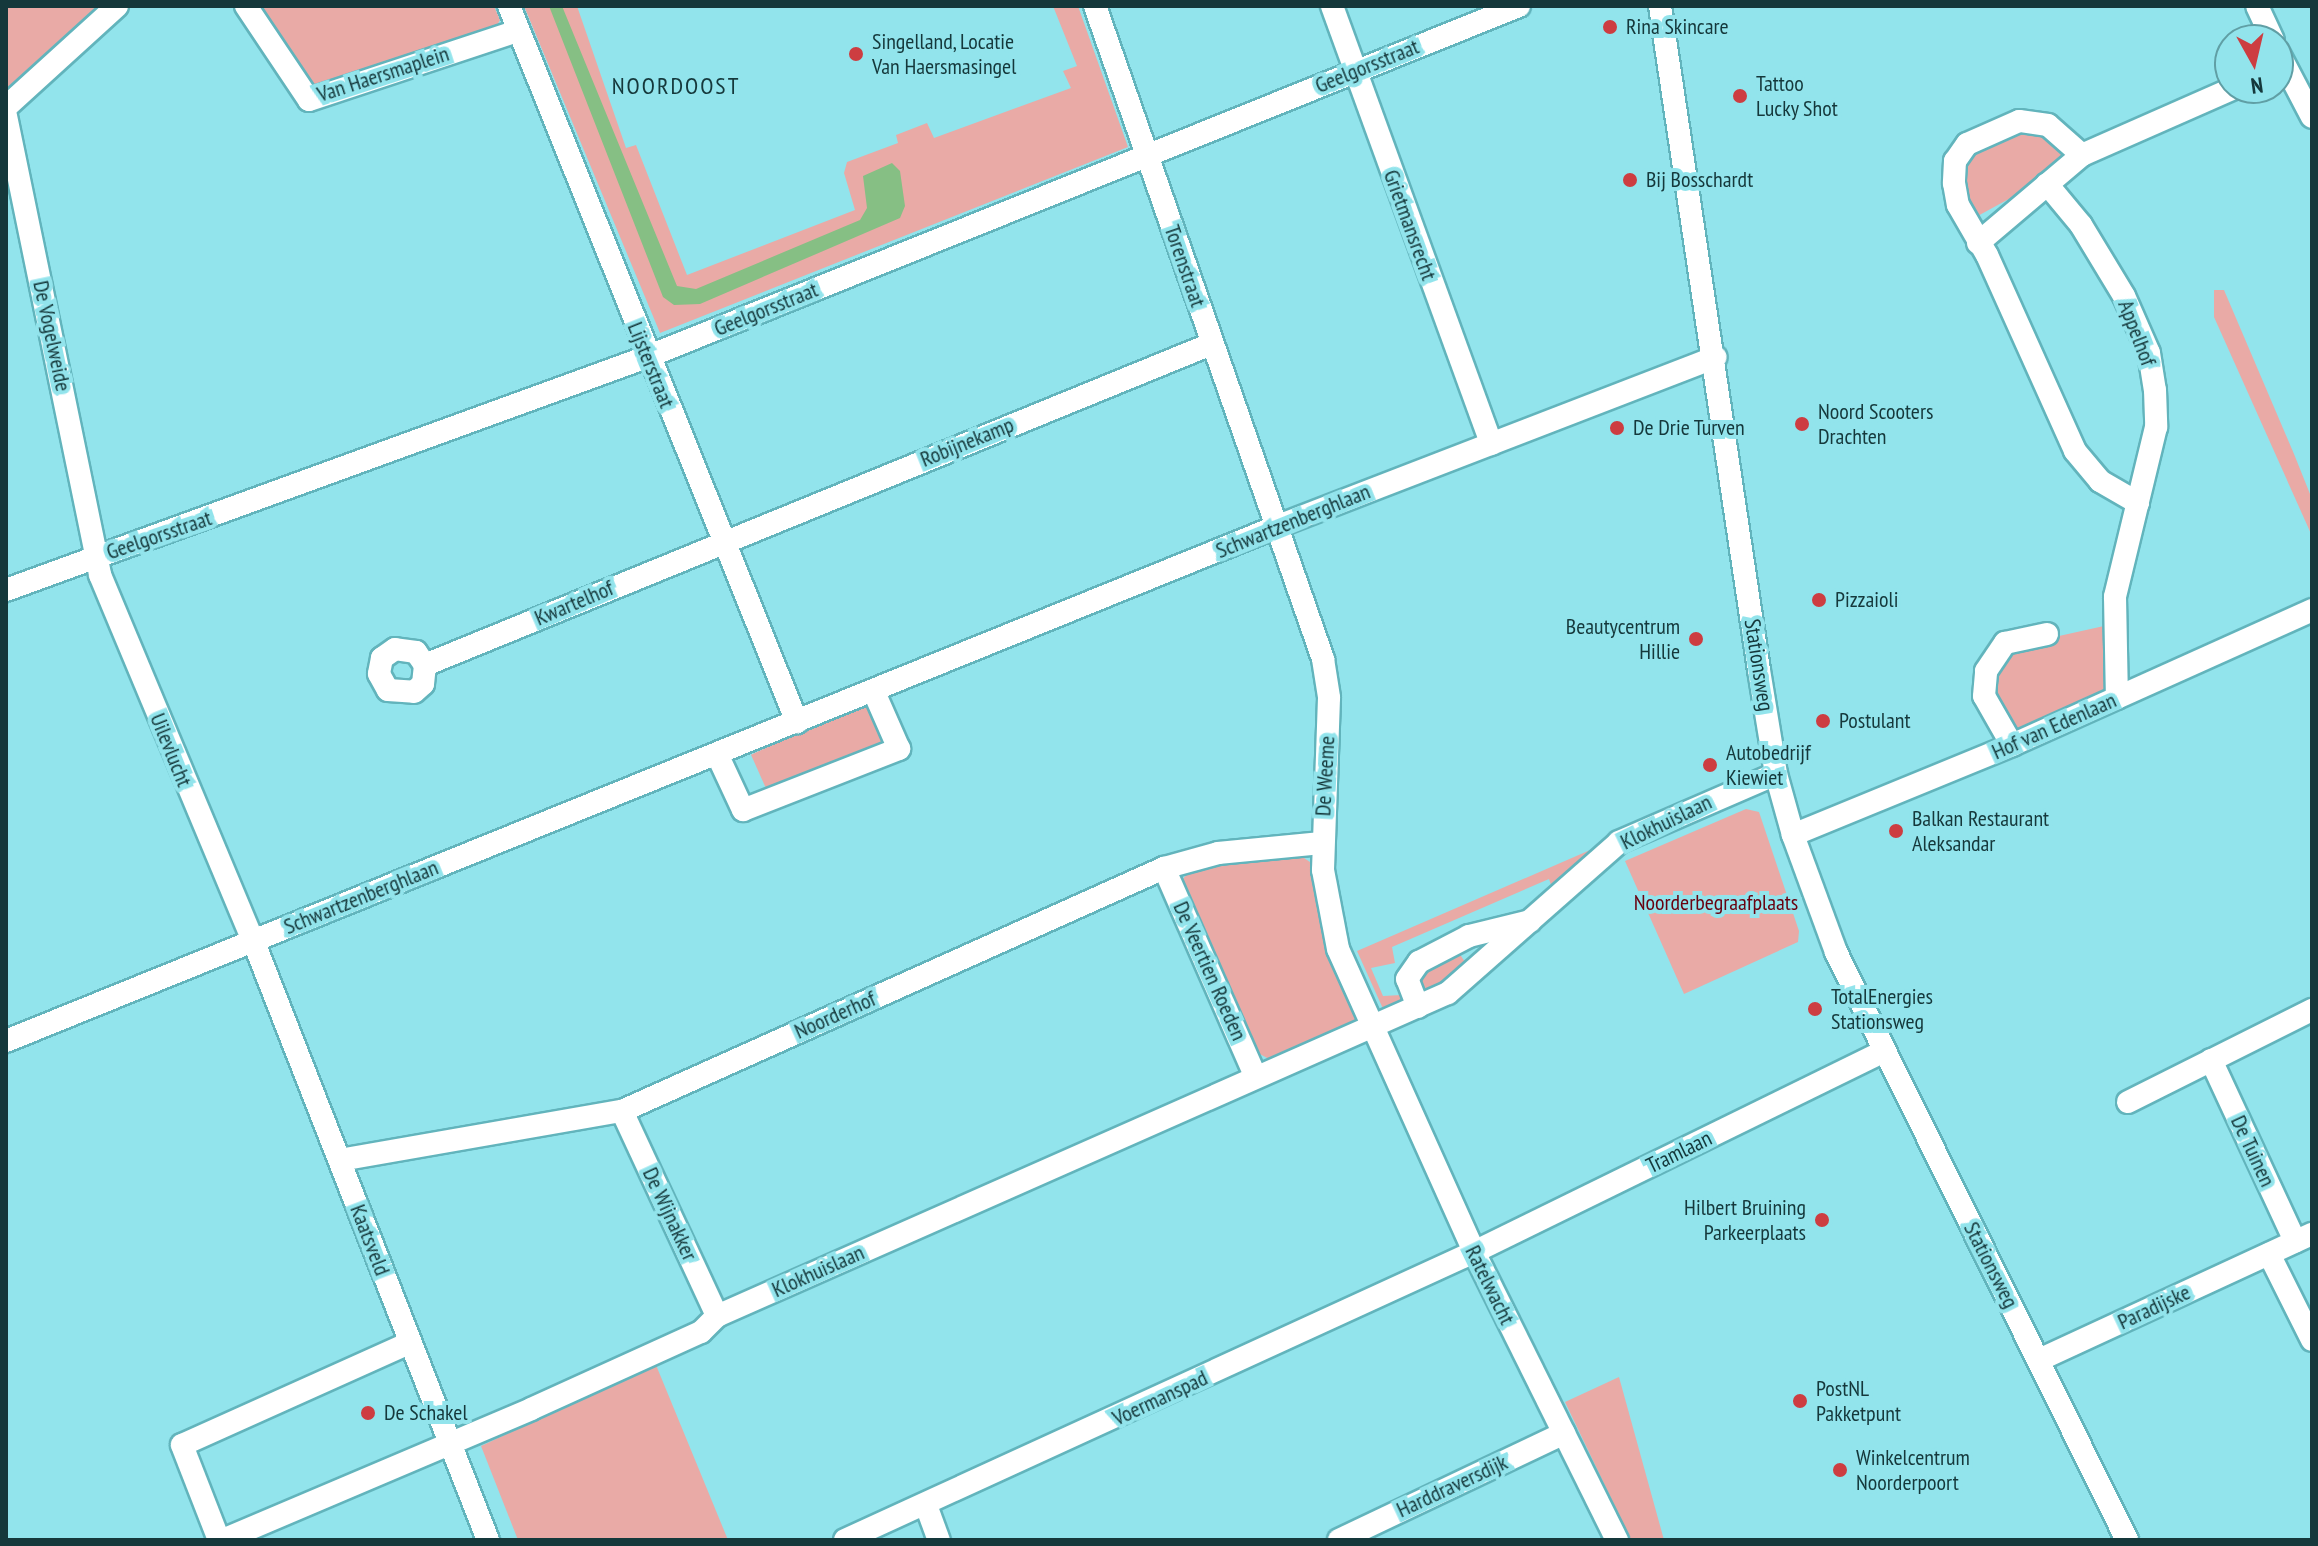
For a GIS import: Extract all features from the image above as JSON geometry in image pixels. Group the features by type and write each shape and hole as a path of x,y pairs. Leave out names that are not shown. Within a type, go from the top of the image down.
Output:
{"street":[{"path":"6,107 117,6"},
{"name":"Van Haersmaplein","path":"246,6 309,100 518,31"},
{"name":"Lijsterstraat","path":"509,6 647,357 797,722"},
{"name":"Torenstraat","path":"1095,6 1211,344 1278,526"},
{"name":"Grietmansrecht","path":"1332,6 1491,444"},
{"name":"Geelgorsstraat","path":"6,590 647,357 1519,6"},
{"name":"Stationsweg","path":"1660,6 1776,774 1793,835 1828,934 2127,1540"},
{"path":"2294,86 2312,117"},
{"path":"1978,243 2082,155 2214,97"},
{"name":"De Vogelweide","path":"6,116 98,557"},
{"path":"2082,155 2048,125 2019,121 1967,144 1955,161 1954,183 1958,205 2075,451 2100,481 2138,503"},
{"name":"Appelhof","path":"2047,184 2081,225 2124,296 2149,353 2156,427 2115,597 2117,698"},
{"name":"Robijnekamp","path":"723,541 1211,344"},
{"name":"Schwartzenberghlaan","path":"6,1041 1278,526 1715,357"},
{"name":"De Weeme","path":"1278,526 1323,659 1327,685 1322,843 1331,927 1374,1024"},
{"name":"Kwartelhof","path":"425,665 723,541"},
{"name":"Uilevlucht","path":"98,557 106,590 253,940"},
{"name":"Hof van Edenlaan","path":"1793,835 2012,745 2312,610"},
{"path":"2012,745 1984,696 1986,671 2005,643 2047,634"},
{"path":"717,754 743,810 899,749 874,692"},
{"name":"Klokhuislaan","path":"409,1343 182,1445 231,1539 701,1332 717,1316 1255,1075 1418,1007 1470,976 1634,833 1776,774"},
{"name":"Noorderhof","path":"340,1160 622,1111 1164,868 1218,853 1322,843"},
{"name":"De Veertien Roeden","path":"1164,868 1255,1075"},
{"name":"Klokhuislaan","path":"1418,1007 1407,979 1419,962 1469,936 1531,921"},
{"name":"Kaatsveld","path":"253,940 488,1540"},
{"path":"2128,1102 2312,1010"},
{"name":"Ratelwacht","path":"1374,1024 1474,1252 1617,1540"},
{"name":"Tramlaan","path":"1474,1252 1884,1051"},
{"name":"De Tuinen","path":"2211,1060 2304,1238"},
{"name":"De Wijnakker","path":"622,1111 717,1316"},
{"name":"Paradijske","path":"2039,1360 2304,1238"},
{"name":"Voermanspad","path":"845,1540 1474,1252"},
{"path":"2269,1254 2312,1340"},
{"name":"Harddraversdijk","path":"1339,1540 1564,1433"},
{"path":"926,1505 939,1540"}],"green space":[{"path":"6,6 108,6 6,93"},
{"path":"257,6 494,6 500,20 496,27 315,87"},
{"path":"524,6 577,6 626,148 636,145 687,275 855,210 844,173 847,162 898,143 896,135 927,123 934,138 1071,88 1063,71 1077,66 1053,6 1078,6 1128,147 660,333"},
{"path":"2020,129 2041,131 2075,163 1974,218 1964,207 1963,163 1974,147"},
{"path":"2214,290 2224,290 2312,499 2312,536 2214,317"},
{"path":"2104,626 2112,693 2013,738 1992,690 1993,674 2018,645"},
{"path":"867,703 885,743 769,795 751,755"},
{"name":"Noorderbegraafplaats","path":"1746,809 1759,812 1799,931 1798,942 1684,994 1625,861"},
{"path":"1604,844 1553,891 1549,879 1392,947 1395,963 1371,968 1383,996 1401,995 1404,1000 1403,1007 1384,1011 1357,951"},
{"path":"1295,852 1310,862 1331,965 1356,1017 1355,1024 1271,1060 1254,1051 1180,882 1189,872"},
{"path":"1459,953 1467,965 1463,974 1422,995 1418,973"},
{"path":"656,1365 728,1540 518,1540 481,1446"},
{"path":"1619,1377 1664,1540 1631,1540 1565,1402"}],"shaded area":[{"path":"549,6 562,6 677,286 696,289 860,220 867,208 863,176 892,163 900,171 905,206 900,218 700,304 674,305 663,297"}],"place":[{"name":"Rina Skincare","path":"1610,27"},
{"name":"Singelland, Locatie Van Haersmasingel","path":"856,54"},
{"name":"Tattoo Lucky Shot","path":"1740,96"},
{"name":"Bij Bosschardt","path":"1630,180"},
{"name":"Noord Scooters Drachten","path":"1802,424"},
{"name":"De Drie Turven","path":"1617,428"},
{"name":"Pizzaioli","path":"1819,600"},
{"name":"Beautycentrum Hillie","path":"1696,639"},
{"name":"Postulant","path":"1823,721"},
{"name":"Autobedrijf Kiewiet","path":"1710,765"},
{"name":"Balkan Restaurant Aleksandar","path":"1896,831"},
{"name":"TotalEnergies Stationsweg","path":"1815,1009"},
{"name":"Hilbert Bruining Parkeerplaats","path":"1822,1220"},
{"name":"PostNL Pakketpunt","path":"1800,1401"},
{"name":"De Schakel","path":"368,1413"},
{"name":"Winkelcentrum Noorderpoort","path":"1840,1470"}],"district":[{"name":"NOORDOOST","path":"676,86"}]}
